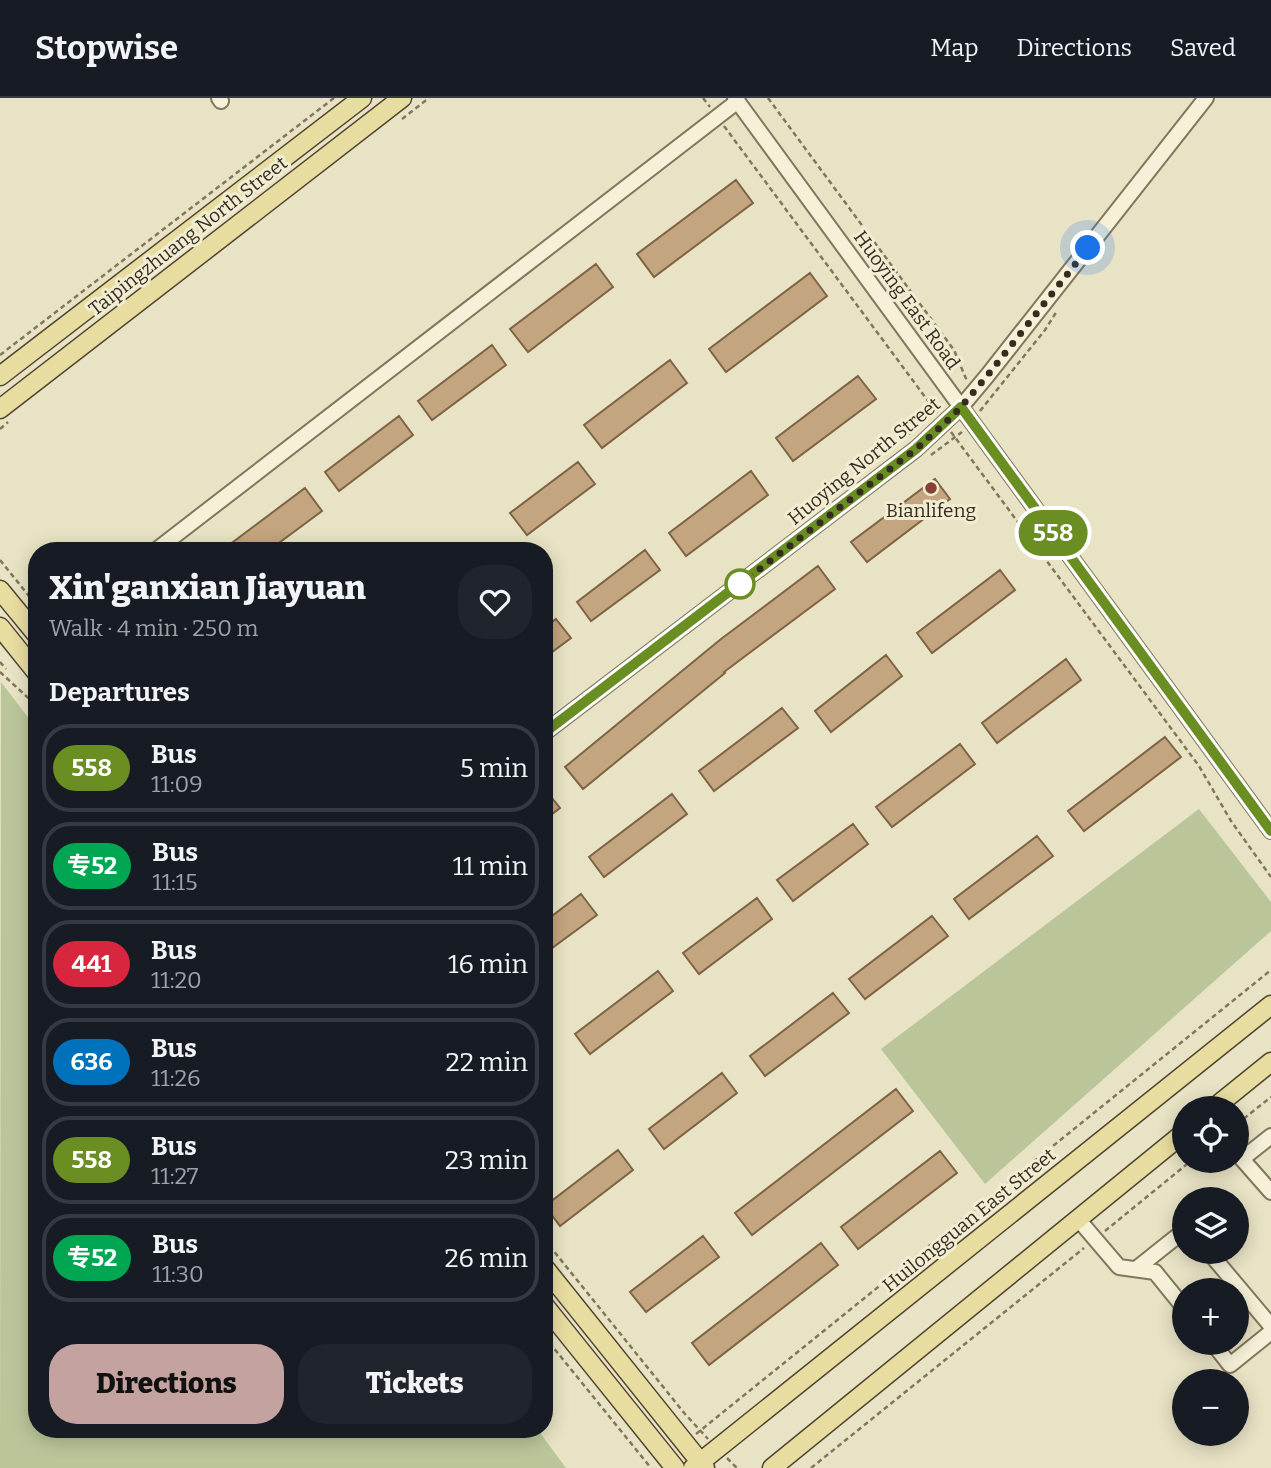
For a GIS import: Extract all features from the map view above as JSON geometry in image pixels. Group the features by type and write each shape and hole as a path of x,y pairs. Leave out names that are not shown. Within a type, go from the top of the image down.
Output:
{"main road":[{"name":"Taipingzhuang North Street","path":"0,376 362,98"},
{"name":"Taipingzhuang North Street","path":"0,409 402,98"},
{"path":"0,590 28,624"},
{"path":"0,627 28,662"},
{"name":"Huilongguan East Street","path":"700,1466 1271,1005"},
{"path":"1229,1096 1271,1062"},
{"path":"772,1468 1172,1143"},
{"path":"553,1278 685,1443 700,1466"},
{"path":"553,1316 675,1468"}],"street":[{"name":"Huoying North Street","path":"553,726 916,449 961,407 1206,98"},
{"path":"167,542 737,100"},
{"name":"Huoying East Road","path":"737,100 1271,831"},
{"path":"1271,1136 1242,1159 1271,1192"},
{"path":"1078,1219 1119,1268 1155,1272 1172,1293"},
{"path":"1136,1269 1172,1240"},
{"path":"1218,1264 1271,1329 1249,1348"},
{"path":"1222,1355 1230,1365 1241,1355"}],"path":[{"path":"0,355 334,98"},
{"path":"703,98 923,394"},
{"path":"768,98 959,358"},
{"path":"967,453 1199,766 1231,821 1271,877"},
{"path":"0,560 28,595"},
{"path":"0,662 6,669"},
{"path":"0,672 28,698"},
{"path":"685,1443 1271,970"},
{"path":"1249,1114 1271,1097"},
{"path":"811,1468 1176,1173"},
{"path":"553,1250 680,1407"},
{"path":"553,1347 650,1468"}],"green space":[{"path":"1,682 28,717 28,1438 544,1438 566,1468 0,1468"},
{"path":"1199,809 1271,902 1271,931 985,1184 881,1049"}],"building":[{"path":"736,180 753,203 654,277 637,254"},
{"path":"596,264 613,287 528,352 510,329"},
{"path":"810,273 827,296 726,372 709,349"},
{"path":"492,345 506,365 432,420 418,401"},
{"path":"670,360 687,383 602,448 584,425"},
{"path":"858,376 876,399 793,461 776,438"},
{"path":"399,416 413,435 339,491 325,472"},
{"path":"578,462 595,484 527,535 510,513"},
{"path":"751,471 768,495 686,556 669,533"},
{"path":"935,479 950,499 867,562 851,542"},
{"path":"305,488 322,511 280,542 233,542"},
{"path":"645,550 660,570 591,621 577,602"},
{"path":"818,566 835,589 724,672 583,789 565,767 721,639"},
{"path":"1000,570 1015,590 932,653 917,633"},
{"path":"556,619 571,638 553,651 553,621"},
{"path":"886,655 902,676 831,732 815,711"},
{"path":"1066,659 1081,680 997,743 982,723"},
{"path":"782,708 798,728 714,791 699,771"},
{"path":"1165,737 1181,757 1084,831 1068,811"},
{"path":"960,744 975,764 892,827 876,807"},
{"path":"672,794 687,814 604,877 589,857"},
{"path":"553,799 560,808 553,813"},
{"path":"853,824 868,844 793,901 777,880"},
{"path":"1037,836 1053,856 969,919 954,899"},
{"path":"581,894 597,915 553,947 553,915"},
{"path":"757,898 772,919 699,974 683,953"},
{"path":"932,916 948,936 865,999 849,979"},
{"path":"658,971 673,991 590,1054 575,1034"},
{"path":"833,993 849,1013 765,1076 750,1056"},
{"path":"722,1073 737,1093 664,1149 649,1129"},
{"path":"896,1089 913,1111 752,1235 735,1213"},
{"path":"618,1150 633,1170 560,1226 553,1217 553,1200"},
{"path":"940,1151 957,1173 858,1249 841,1227"},
{"path":"703,1236 719,1257 646,1312 630,1292"},
{"path":"821,1243 838,1265 709,1365 692,1343"}],"bus line":[{"name":"558","path":"553,726 916,449 961,407 1271,831"}],"place":[{"name":"Bianlifeng","path":"931,488"}],"route":[{"path":"740,584 916,449 945,423 987,376 1088,248"}]}
